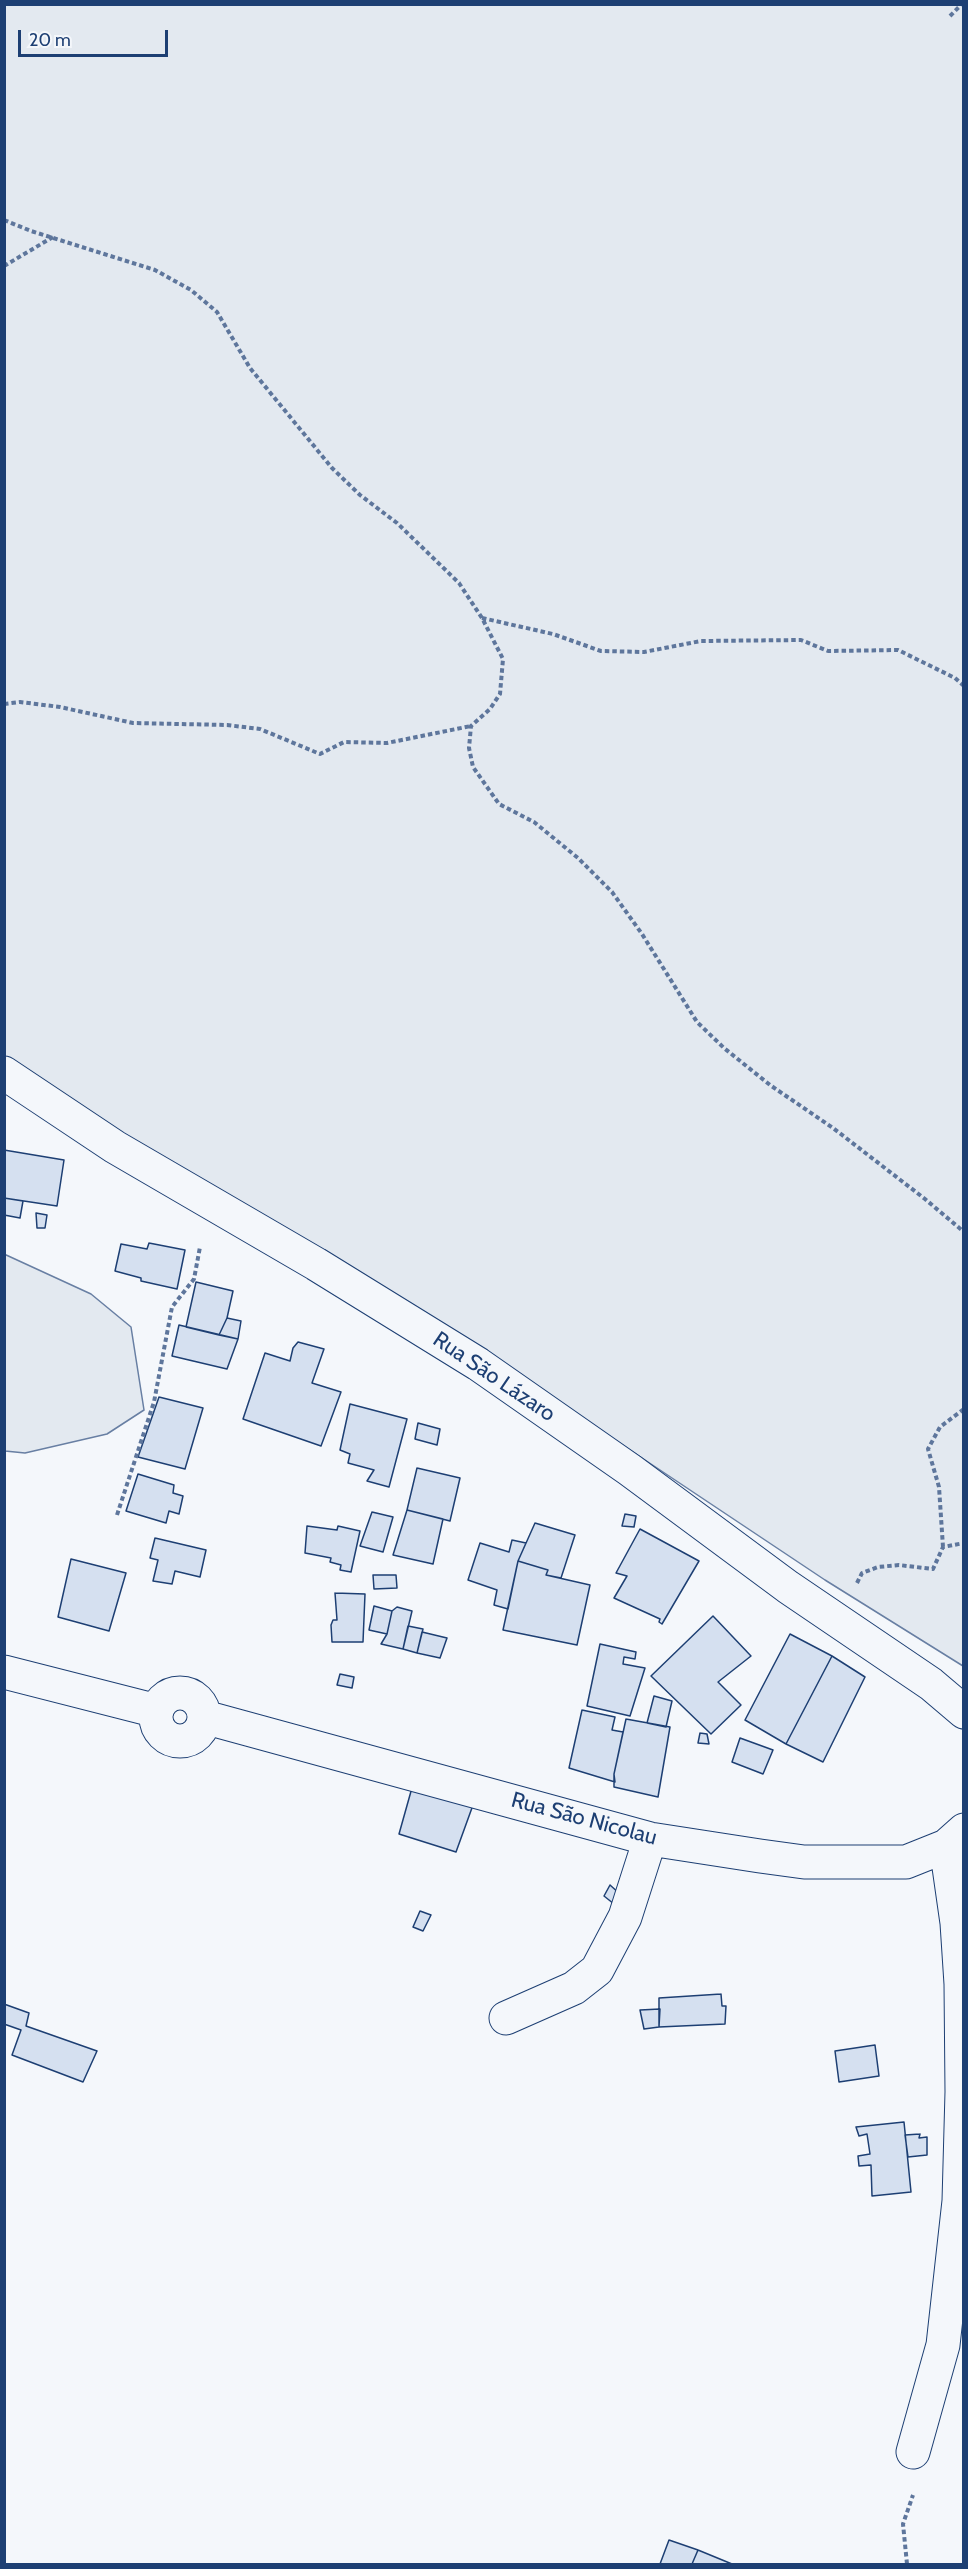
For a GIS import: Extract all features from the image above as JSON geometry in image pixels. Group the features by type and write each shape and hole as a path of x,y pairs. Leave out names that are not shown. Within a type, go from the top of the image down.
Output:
{"street":[{"name":"Rua São Lázaro","path":"4,1073 115,1147 478,1364 630,1470 845,1627 931,1684 963,1712"},
{"name":"Rua São Nicolau","path":"4,1672 157,1711 156,1719 162,1734 177,1741 184,1741 198,1733 204,1717 650,1839 804,1862 906,1862 955,1838"},
{"path":"913,2452 943,2345 959,2201 962,2092 955,1838"},
{"path":"506,2018 574,1988 597,1970 625,1917 650,1839"}],"path":[{"path":"950,16 962,4"},
{"path":"4,220 155,270 191,290 217,312 250,368 332,468 360,495 398,523 459,583 482,618 503,659 500,694 490,709 471,726 387,743 344,742 320,754 260,729 227,725 133,723 60,707 20,702 4,704"},
{"path":"4,266 53,237"},
{"path":"482,618 553,634 601,651 644,652 701,641 801,640 828,651 898,650 955,678 963,686"},
{"path":"471,726 468,748 473,767 499,804 534,822 578,858 612,892 642,934 697,1022 724,1048 770,1085 832,1128 963,1232"},
{"path":"117,1515 154,1402 172,1307 194,1279 207,1202"},
{"path":"845,1627 847,1606 862,1573 878,1567 899,1565 933,1569 943,1547 939,1487 928,1449 940,1427 963,1409"},
{"path":"943,1547 963,1543"},
{"path":"907,2565 903,2524 917,2483 913,2452"}],"shaded area":[{"path":"4,5 963,5 963,1666 825,1580 516,1374 5,1066"},
{"path":"4,1254 91,1294 131,1327 144,1410 107,1434 25,1453 5,1451"}],"building":[{"path":"4,1150 64,1160 57,1206 4,1198"},
{"path":"4,1198 23,1201 20,1218 4,1215"},
{"path":"36,1213 47,1215 45,1228 37,1228"},
{"path":"149,1243 185,1250 177,1289 141,1281 141,1278 115,1271 121,1244 147,1249"},
{"path":"196,1282 233,1291 227,1318 219,1335 186,1327"},
{"path":"227,1318 241,1321 238,1339 219,1335"},
{"path":"179,1325 238,1339 227,1369 172,1356"},
{"path":"298,1342 324,1349 312,1383 341,1392 321,1446 243,1419 265,1353 290,1361 293,1348"},
{"path":"159,1397 203,1408 185,1469 138,1457"},
{"path":"350,1404 407,1419 389,1487 367,1481 374,1470 348,1463 350,1454 340,1450"},
{"path":"418,1423 440,1429 437,1445 415,1439"},
{"path":"417,1468 460,1478 450,1521 407,1510"},
{"path":"138,1474 174,1485 173,1493 183,1496 179,1514 169,1511 166,1523 126,1511"},
{"path":"407,1510 443,1519 433,1564 393,1555"},
{"path":"372,1512 393,1517 383,1552 360,1546"},
{"path":"625,1514 636,1516 634,1527 622,1526"},
{"path":"535,1523 575,1535 561,1578 546,1575 548,1570 518,1561"},
{"path":"307,1526 337,1530 338,1526 360,1531 351,1572 340,1570 341,1565 330,1562 331,1558 305,1553"},
{"path":"640,1529 699,1561 662,1624 659,1622 660,1619 614,1598 627,1576 616,1573"},
{"path":"155,1538 206,1550 200,1577 175,1571 172,1584 153,1581 158,1560 150,1558"},
{"path":"512,1540 526,1543 518,1561 508,1609 494,1605 497,1590 468,1580 480,1543 509,1552"},
{"path":"71,1559 126,1573 109,1631 58,1617"},
{"path":"518,1561 548,1570 546,1575 590,1585 577,1645 503,1630"},
{"path":"373,1575 396,1575 397,1588 374,1589"},
{"path":"335,1593 365,1594 363,1642 332,1642 331,1625 333,1620 337,1620"},
{"path":"374,1606 392,1611 387,1634 369,1630"},
{"path":"397,1607 412,1611 403,1649 381,1644 387,1634 392,1611"},
{"path":"713,1616 751,1656 718,1682 741,1705 711,1734 651,1676"},
{"path":"408,1626 423,1629 417,1653 403,1649"},
{"path":"422,1632 447,1638 440,1658 417,1653"},
{"path":"790,1634 832,1656 786,1744 745,1720"},
{"path":"600,1644 636,1652 635,1659 624,1657 623,1664 645,1668 630,1716 587,1706"},
{"path":"832,1656 865,1677 823,1762 786,1744"},
{"path":"340,1674 354,1677 352,1688 337,1685"},
{"path":"654,1696 672,1701 666,1727 647,1723"},
{"path":"582,1710 615,1717 612,1730 623,1732 614,1774 615,1782 569,1768"},
{"path":"626,1719 670,1727 658,1797 614,1787 614,1774"},
{"path":"700,1733 707,1734 709,1744 698,1743"},
{"path":"740,1738 773,1750 763,1774 732,1762"},
{"path":"415,1777 477,1794 456,1852 399,1834"},
{"path":"610,1885 620,1894 614,1904 604,1896"},
{"path":"420,1911 431,1915 423,1931 413,1927"},
{"path":"721,1994 722,2006 726,2006 725,2024 659,2027 659,1998"},
{"path":"4,2004 29,2013 26,2026 97,2051 83,2082 12,2055 21,2030 4,2024"},
{"path":"660,2009 659,2027 644,2029 640,2010"},
{"path":"875,2045 879,2076 839,2082 835,2051"},
{"path":"904,2122 911,2192 872,2196 871,2165 859,2166 858,2156 870,2154 867,2134 859,2136 856,2127"},
{"path":"920,2134 919,2138 927,2137 927,2155 908,2157 905,2135"},
{"path":"669,2540 698,2550 692,2564 660,2564"},
{"path":"698,2550 732,2564 692,2564"}]}
